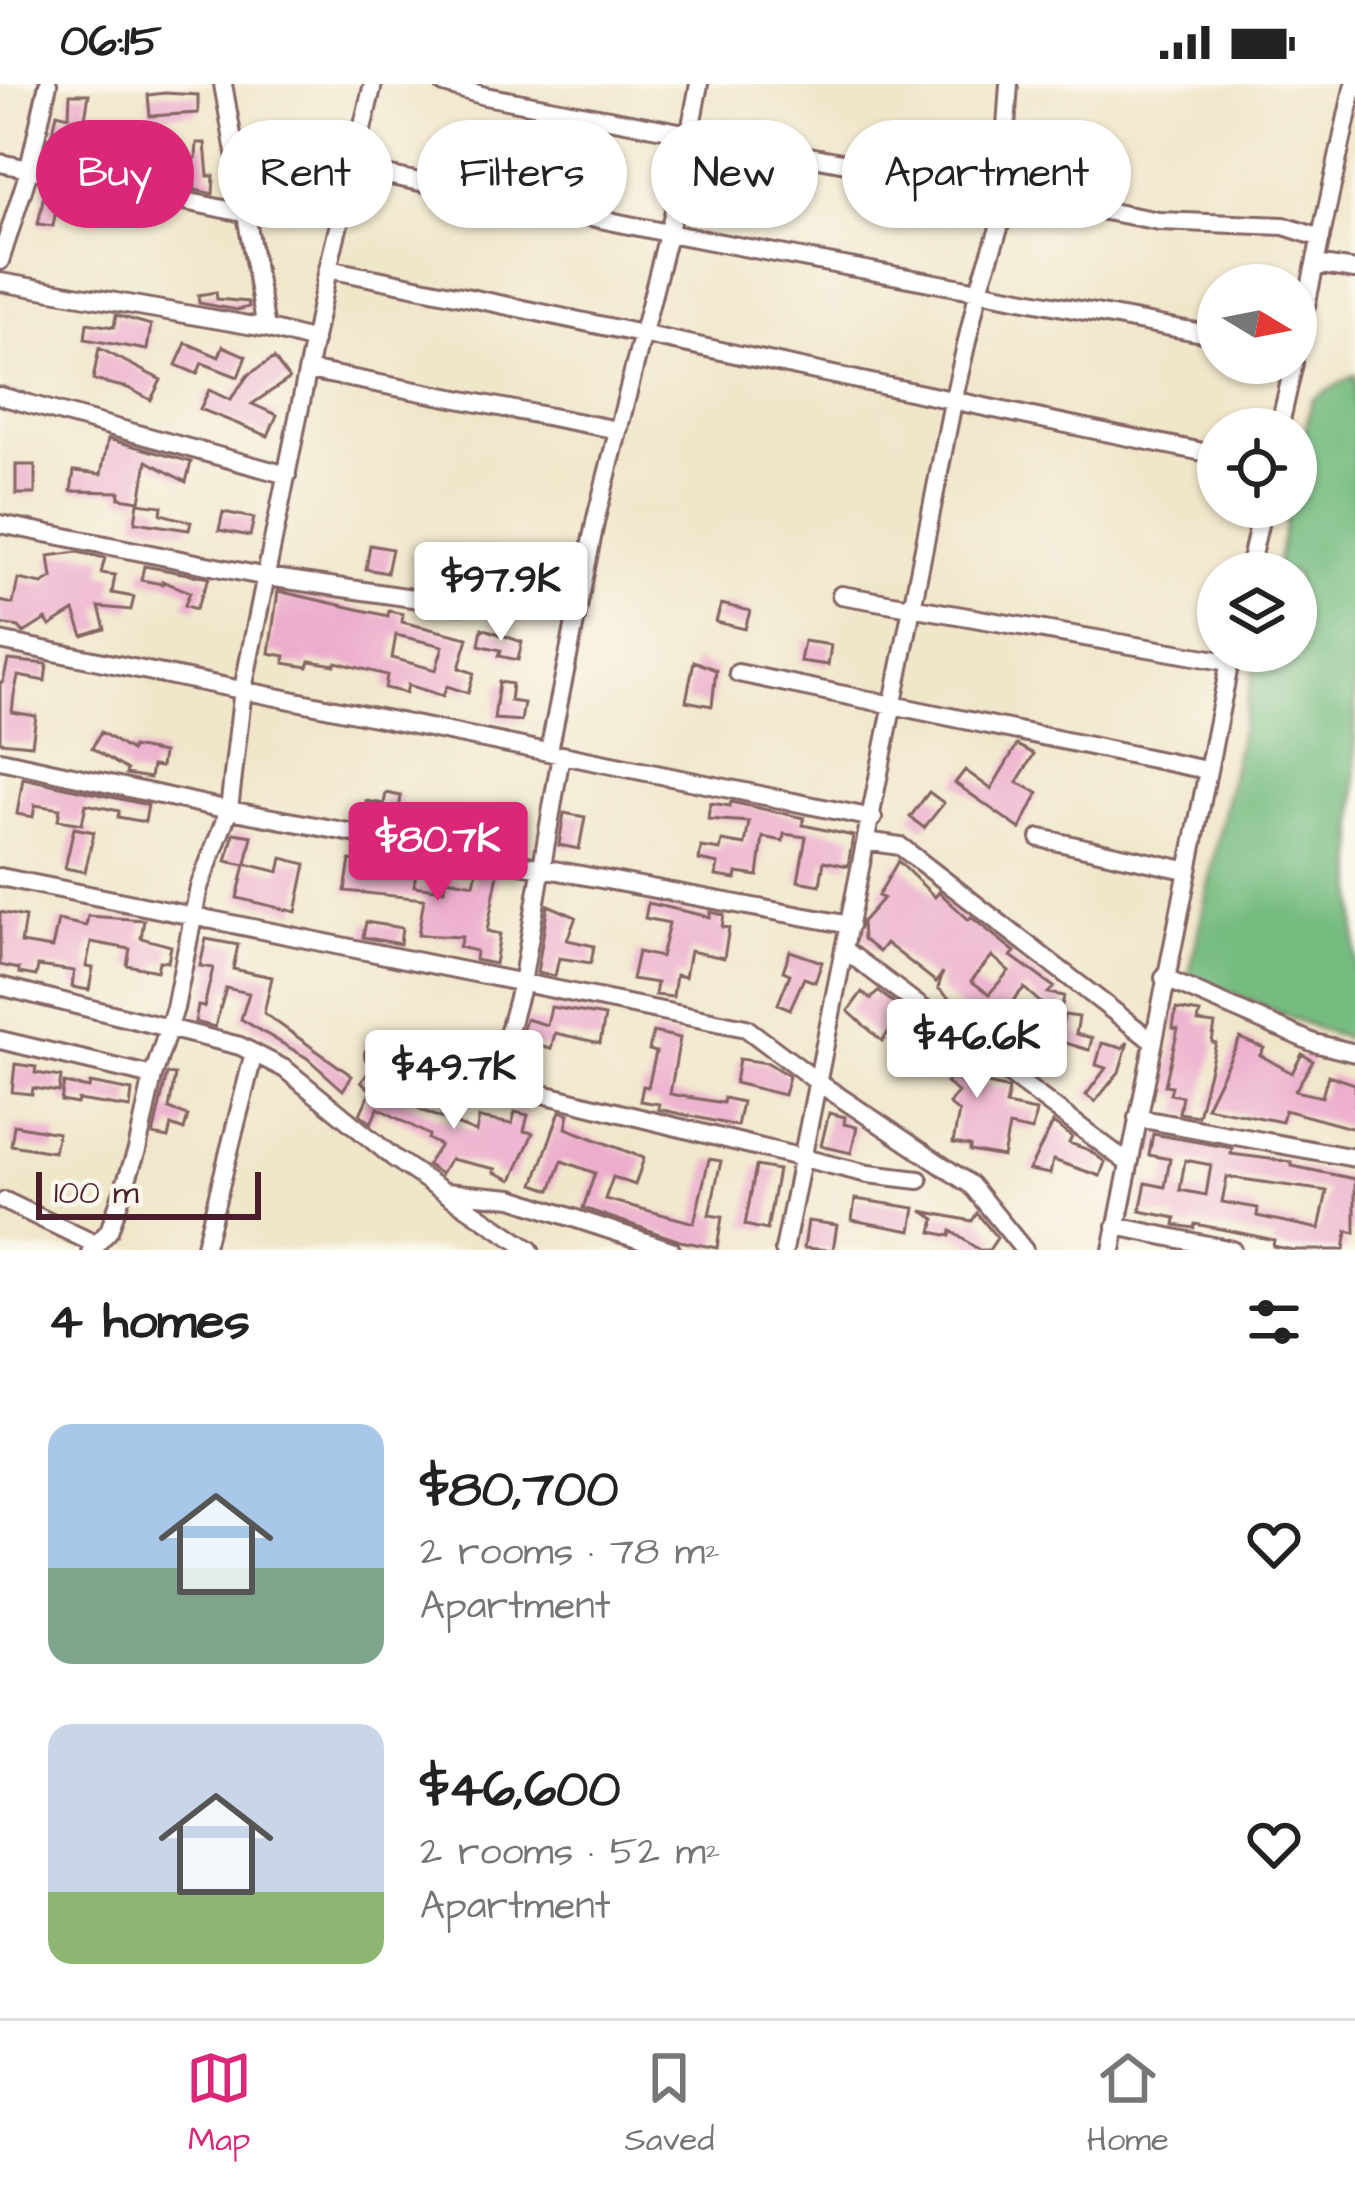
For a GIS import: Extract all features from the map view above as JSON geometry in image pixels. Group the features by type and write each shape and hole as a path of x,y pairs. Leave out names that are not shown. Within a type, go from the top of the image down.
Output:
{"street":[{"path":"0,261 48,84"},
{"path":"223,84 230,120"},
{"path":"364,120 373,84"},
{"path":"444,84 484,96 651,126"},
{"path":"692,120 699,84"},
{"path":"1007,120 1009,84"},
{"path":"1315,264 1354,84"},
{"path":"0,163 218,208"},
{"path":"393,176 1197,332"},
{"path":"1131,216 1284,226 1321,238"},
{"path":"250,228 266,328"},
{"path":"5,1201 94,1247 109,1231 118,1206 175,1008 199,887 230,811 243,689 338,228"},
{"path":"374,1055 480,1102 491,1097 497,1083 544,866 555,753 596,518 669,228"},
{"path":"784,1250 953,402 999,228"},
{"path":"1317,264 1355,270"},
{"path":"328,268 1197,451"},
{"path":"0,282 266,328 314,341"},
{"path":"308,370 618,430"},
{"path":"0,395 287,475"},
{"path":"0,524 267,577 461,605"},
{"path":"841,595 1197,652"},
{"path":"0,641 872,818"},
{"path":"1112,1250 1228,672"},
{"path":"738,673 1206,770"},
{"path":"0,760 230,811 850,925"},
{"path":"1040,838 1185,870"},
{"path":"866,841 900,846 1151,1040"},
{"path":"0,877 746,1028 971,1185 1024,1250"},
{"path":"845,950 1128,1163"},
{"path":"1164,978 1315,1043 1355,1053"},
{"path":"0,986 254,1053 285,1069 394,1158 530,1250"},
{"path":"0,1040 153,1076"},
{"path":"204,1250 254,1053"},
{"path":"497,1083 900,1180 919,1180"},
{"path":"1137,1118 1355,1158"},
{"path":"444,1192 512,1198 631,1245 671,1250"},
{"path":"1116,1226 1232,1250"}],"green space":[{"path":"1355,375 1355,1040 1189,975 1254,672 1317,672 1317,552 1279,552 1285,528 1317,528 1317,408 1310,408 1312,400"}],"building":[{"path":"70,94 89,94 85,120 56,120 57,113 69,116"},
{"path":"148,95 198,95 198,113 150,116"},
{"path":"197,143 205,143 208,176 214,176 213,194 195,190"},
{"path":"216,292 217,299 248,302 249,307 237,310 199,303 198,295"},
{"path":"116,315 151,325 147,350 85,339 87,323 114,327"},
{"path":"186,343 219,357 223,346 246,356 238,377 202,363 197,374 176,365"},
{"path":"99,348 161,380 151,400 128,388 93,380"},
{"path":"274,358 289,379 252,404 277,415 268,436 200,409 209,390 230,400 248,375"},
{"path":"108,439 191,462 186,482 147,461 140,501 119,498 120,492 71,491 74,471 101,474"},
{"path":"16,465 35,465 35,494 16,494"},
{"path":"138,503 162,506 161,514 191,522 189,530 135,522"},
{"path":"223,512 254,518 250,536 219,530"},
{"path":"370,545 392,549 387,573 366,569"},
{"path":"77,552 105,558 101,573 115,575 112,593 134,597 131,610 99,607 105,629 83,636 74,611 50,626 46,619 24,633 19,627 0,624 0,601 13,604 18,579 42,584 52,578 49,556"},
{"path":"478,558 501,565 495,584 472,577"},
{"path":"421,565 448,579 443,590 413,583"},
{"path":"144,566 209,578 196,609 185,605 190,592 162,581 141,580"},
{"path":"278,591 388,616 389,611 403,614 402,622 468,638 459,668 474,673 468,693 447,686 443,696 408,685 406,693 385,688 387,675 336,662 310,661 308,667 284,663 285,656 269,653","holes":["396,635 443,646 436,670 392,658"]},
{"path":"721,604 750,611 745,629 716,622"},
{"path":"482,628 522,642 518,660 479,645"},
{"path":"804,641 831,645 828,665 800,661"},
{"path":"8,660 47,664 45,681 18,676 14,695 12,712 36,716 32,745 0,742 0,682"},
{"path":"694,661 716,670 712,706 686,701"},
{"path":"499,682 512,684 510,701 524,703 521,721 494,719"},
{"path":"101,732 131,751 132,747 163,753 161,767 152,766 150,778 126,774 127,770 92,748"},
{"path":"1017,745 1034,754 1017,782 1038,793 1020,829 955,783 965,770 991,789"},
{"path":"23,778 148,805 145,822 86,804 82,824 58,820 60,809 35,805 33,817 17,814"},
{"path":"929,792 944,803 924,828 910,817"},
{"path":"386,793 401,796 399,810 416,812 413,827 364,817 366,801 384,804"},
{"path":"731,802 804,818 803,825 853,836 848,866 824,861 820,885 798,881 806,837 784,834 783,841 763,837 758,876 716,876 718,864 699,860 701,847 720,850 722,841 745,845 749,822 708,819 710,803 730,806"},
{"path":"564,813 585,817 579,849 559,845"},
{"path":"452,821 507,826 504,842 466,835 466,841 450,838"},
{"path":"74,828 94,832 85,872 65,868"},
{"path":"234,833 252,836 246,864 279,872 282,858 306,864 296,912 237,898 245,865 226,861"},
{"path":"361,853 375,856 374,864 381,868 416,873 414,886 444,890 446,879 474,884 477,869 498,873 487,931 500,934 495,964 475,960 476,951 459,947 462,937 418,935 424,899 345,891 350,860 359,862"},
{"path":"898,861 935,897 939,892 1015,952 1011,956 1054,987 1048,993 1064,996 1061,1010 1044,1006 1024,988 1003,1012 1062,1044 1044,1072 1020,1056 1028,1044 989,1028 984,1036 968,1026 972,1019 938,988 943,972 936,982 886,943 879,952 863,939 862,922 883,898 878,896","holes":["992,956 1009,971 989,994 971,981"]},
{"path":"648,903 710,917 710,912 724,915 722,927 729,928 724,958 690,951 685,977 676,975 673,997 655,995 657,983 632,979 638,952 661,957 669,923 645,918"},
{"path":"548,905 576,917 567,940 594,946 591,963 559,958 555,976 537,973"},
{"path":"0,912 25,917 21,943 52,948 58,920 86,926 88,916 144,920 141,938 171,946 168,962 159,961 157,971 127,965 130,949 91,942 86,967 93,968 89,990 72,987 74,971 38,966 36,976 19,973 19,969 0,965"},
{"path":"366,922 402,928 400,944 363,937"},
{"path":"206,939 238,945 233,969 272,977 264,1013 352,1076 343,1090 307,1058 241,1019 249,993 226,988 215,1027 195,1022 198,1006 204,1007 213,968 200,966"},
{"path":"790,951 822,962 815,982 804,978 790,1009 778,1004 790,974 783,971"},
{"path":"878,991 910,1015 897,1032 892,1027 882,1041 848,1011 862,992 871,999"},
{"path":"551,1007 605,1016 600,1043 555,1033 551,1049 519,1041 526,1019 547,1025"},
{"path":"1176,1009 1200,1013 1198,1022 1215,1024 1212,1042 1216,1043 1198,1116 1179,1113 1182,1096 1170,1094 1172,1086 1165,1085 1178,1029 1173,1028"},
{"path":"1064,1015 1079,1017 1076,1034 1092,1038 1089,1050 1059,1041"},
{"path":"653,1032 680,1038 670,1094 742,1102 737,1126 640,1101 656,1052 649,1050"},
{"path":"922,1034 947,1042 986,1072 983,1083 1009,1089 1006,1105 1036,1111 1032,1131 1009,1126 1003,1157 953,1143 959,1112 949,1104 958,1092 946,1083 957,1069 915,1054"},
{"path":"1240,1038 1264,1048 1260,1055 1292,1073 1302,1054 1313,1061 1295,1091 1322,1097 1328,1075 1355,1084 1355,1129 1285,1110 1282,1122 1206,1107"},
{"path":"423,1041 481,1050 476,1069 438,1059 437,1069 419,1061"},
{"path":"1128,1042 1119,1072 1095,1102 1086,1095 1106,1068 1096,1065 1102,1043 1122,1048"},
{"path":"739,1059 768,1063 789,1076 784,1095 735,1083"},
{"path":"15,1064 61,1077 59,1092 33,1088 32,1094 12,1092"},
{"path":"372,1068 388,1079 382,1085 423,1111 476,1132 479,1118 512,1124 515,1112 528,1115 524,1131 533,1133 512,1180 494,1172 496,1169 450,1159 441,1174 427,1165 440,1145 428,1139 429,1135 378,1108 371,1123 360,1114 371,1090 361,1082"},
{"path":"167,1074 175,1075 169,1109 188,1116 184,1130 171,1125 168,1138 153,1135"},
{"path":"64,1083 132,1091 130,1108 61,1101"},
{"path":"560,1111 569,1114 566,1128 644,1158 635,1185 613,1177 605,1199 694,1223 709,1159 721,1161 709,1215 722,1217 717,1248 680,1241 583,1208 595,1173 562,1161 551,1190 534,1184"},
{"path":"829,1113 857,1127 851,1153 821,1146"},
{"path":"1053,1123 1072,1137 1069,1143 1105,1162 1100,1176 1053,1160 1050,1174 1029,1170"},
{"path":"14,1125 58,1133 54,1152 11,1145"},
{"path":"1153,1134 1355,1179 1355,1233 1347,1231 1344,1250 1293,1250 1273,1246 1274,1240 1195,1224 1194,1228 1175,1225 1176,1218 1140,1211 1146,1183 1165,1187 1170,1159 1149,1155","holes":["1185,1160 1211,1165 1206,1195 1180,1190","1227,1177 1327,1191 1319,1229 1257,1216 1258,1208 1222,1202"]},
{"path":"756,1166 778,1170 767,1230 745,1225"},
{"path":"855,1199 915,1208 911,1231 852,1220"},
{"path":"922,1211 972,1221 977,1213 997,1238 989,1250 979,1250 951,1231 950,1236 932,1232 935,1219"},
{"path":"808,1221 837,1225 833,1250 804,1248"}]}
